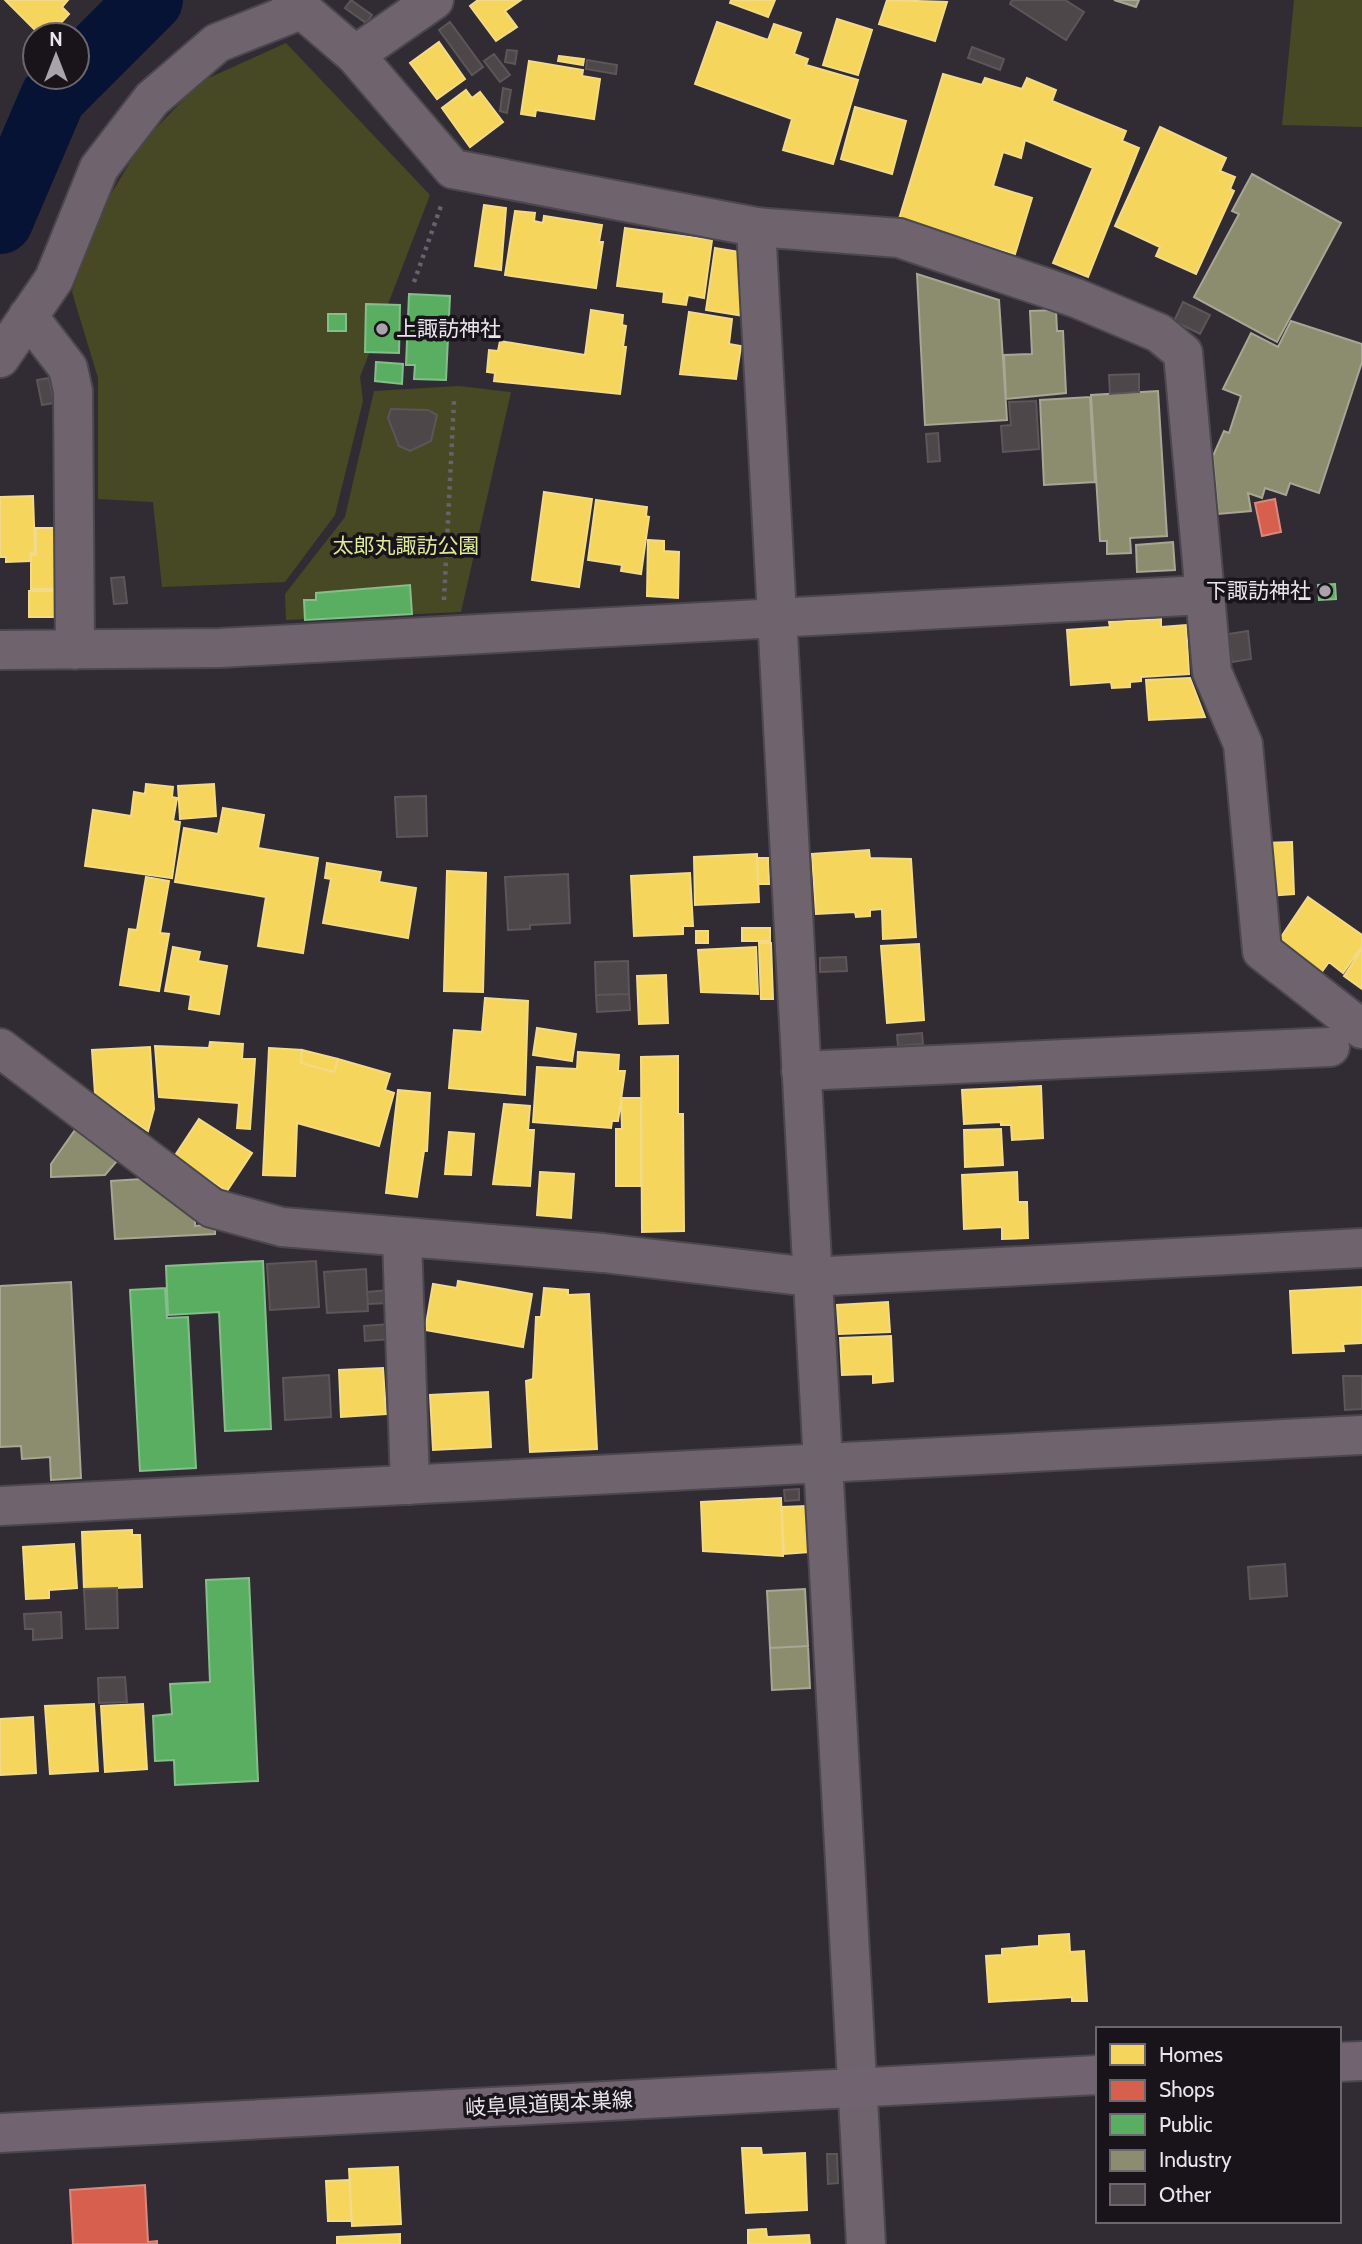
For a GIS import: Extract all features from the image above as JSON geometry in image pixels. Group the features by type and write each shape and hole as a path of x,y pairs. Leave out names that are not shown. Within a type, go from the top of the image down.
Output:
{"main road":[{"path":"1341,2063 1362,2061"},
{"name":"岐阜県道関本巣線","path":"0,2133 1096,2076"}],"street":[{"path":"355,55 434,0"},
{"path":"0,358 54,279 99,167 152,99 217,43 297,5 355,55 453,169 756,227 899,238 1076,298 1159,332 1183,353 1203,595 1213,672 1243,744 1262,951 1346,1038"},
{"path":"756,227 774,617 866,2244"},
{"path":"28,316 68,368 73,391 75,650"},
{"path":"0,650 220,648 1203,595"},
{"path":"801,1071 1346,1038"},
{"path":"0,1048 212,1208 282,1227 603,1253 811,1277 1362,1248"},
{"path":"402,1237 410,1485"},
{"path":"0,1507 1362,1435"}],"path":[{"path":"414,282 453,169"},
{"path":"443,635 454,401"},
{"path":"1203,595 1299,592"}],"green space":[{"path":"1294,0 1362,0 1362,127 1282,125"},
{"path":"286,43 430,195 360,377 363,401 335,515 285,582 162,587 153,502 98,499 98,378 72,292 99,214 141,144 200,82"},
{"name":"太郎丸諏訪公園","path":"459,386 511,392 461,612 286,620 285,594 345,517 374,391"}],"building: Homes":[{"path":"5,0 68,0 62,7 69,14 63,21 26,21"},
{"path":"478,0 521,0 505,11 517,27 496,41 470,6"},
{"path":"731,0 775,0 768,17 730,3"},
{"path":"887,0 947,2 935,41 879,24"},
{"path":"837,19 872,30 858,75 823,65"},
{"path":"717,22 768,40 774,24 801,33 794,54 808,59 806,65 858,80 833,164 783,150 792,119 695,84"},
{"path":"439,42 465,79 437,99 410,63"},
{"path":"559,56 584,59 583,65 558,61"},
{"path":"529,61 583,70 582,76 600,79 594,119 536,110 535,116 521,114"},
{"path":"943,74 982,85 985,78 1022,89 1027,78 1056,90 1052,101 1126,131 1122,141 1139,148 1088,277 1053,263 1093,168 1025,140 1021,158 1003,152 993,186 1032,198 1015,254 899,219"},
{"path":"466,90 472,98 480,92 503,122 470,147 442,108"},
{"path":"855,107 906,121 892,174 841,159"},
{"path":"1160,127 1226,158 1220,171 1235,177 1230,189 1234,191 1196,274 1156,256 1160,247 1115,226"},
{"path":"484,205 506,208 501,270 475,266"},
{"path":"515,211 535,213 534,221 543,223 544,216 602,225 599,242 603,242 596,288 505,275"},
{"path":"625,228 712,240 704,298 688,295 686,305 663,302 664,292 617,286"},
{"path":"715,248 740,252 744,316 706,310"},
{"path":"591,310 623,315 622,325 626,326 623,347 626,347 620,394 494,381 495,373 487,372 489,350 498,351 500,341 585,355"},
{"path":"689,312 732,319 729,344 741,346 736,379 680,374"},
{"path":"544,492 592,499 579,587 532,580"},
{"path":"33,496 35,553 30,553 31,561 6,562 6,557 0,557 0,497"},
{"path":"596,500 647,507 646,516 649,517 641,574 621,571 622,565 588,560"},
{"path":"36,528 60,528 61,589 31,589 31,555 36,555"},
{"path":"648,540 664,541 664,551 679,552 678,598 647,596"},
{"path":"29,591 59,591 59,617 29,617"},
{"path":"1161,619 1161,627 1186,625 1189,674 1141,677 1141,681 1130,682 1130,687 1112,688 1111,682 1071,685 1067,630 1110,627 1109,622"},
{"path":"1190,678 1205,717 1149,720 1146,680"},
{"path":"146,784 173,787 172,797 177,798 173,821 180,822 172,878 85,866 93,810 131,816 134,792 145,794"},
{"path":"214,784 216,816 180,819 178,786"},
{"path":"223,808 264,815 258,848 318,858 303,953 258,946 266,897 175,882 184,828 218,834"},
{"path":"1292,842 1294,894 1267,896 1265,843"},
{"path":"869,850 870,858 911,859 916,937 883,939 882,909 870,910 870,916 856,917 855,912 816,914 812,854"},
{"path":"757,854 759,902 695,905 694,857"},
{"path":"757,858 768,858 769,884 758,884"},
{"path":"327,863 381,872 379,882 416,888 408,938 323,923 331,879 325,878"},
{"path":"447,871 486,873 483,992 444,991"},
{"path":"690,873 693,926 683,926 683,934 634,936 631,876"},
{"path":"146,877 169,881 160,933 169,934 159,991 120,985 129,929 137,930"},
{"path":"1308,897 1362,935 1362,946 1343,973 1329,962 1321,973 1277,943"},
{"path":"742,928 770,928 770,941 742,941"},
{"path":"696,931 708,931 708,943 696,943"},
{"path":"759,943 771,943 773,999 761,999"},
{"path":"919,944 924,1020 887,1023 881,946"},
{"path":"173,947 200,952 198,961 227,966 219,1014 189,1009 191,995 165,991"},
{"path":"756,947 758,994 701,992 698,950"},
{"path":"1362,949 1362,989 1344,976"},
{"path":"666,975 668,1023 639,1024 637,976"},
{"path":"485,998 528,1001 525,1095 449,1088 454,1030 482,1032"},
{"path":"537,1028 576,1034 572,1061 533,1055"},
{"path":"210,1042 243,1044 242,1059 255,1059 250,1129 237,1128 239,1103 159,1097 155,1046 209,1048"},
{"path":"150,1047 154,1109 148,1131 95,1094 92,1050"},
{"path":"269,1048 302,1050 301,1063 334,1072 338,1059 390,1074 385,1090 394,1093 379,1146 297,1123 295,1176 263,1175"},
{"path":"302,1050 338,1059 334,1072 301,1063"},
{"path":"578,1052 619,1055 618,1071 625,1071 618,1121 612,1121 611,1128 533,1122 537,1067 577,1069"},
{"path":"678,1056 678,1114 683,1114 684,1231 642,1232 641,1057"},
{"path":"1041,1086 1043,1138 1012,1140 1011,1125 1001,1125 1001,1122 964,1124 962,1090"},
{"path":"398,1090 430,1093 427,1151 424,1151 417,1197 386,1193"},
{"path":"621,1098 641,1098 641,1186 616,1186 616,1129 622,1129"},
{"path":"504,1104 530,1106 528,1130 534,1130 530,1186 493,1184"},
{"path":"199,1119 252,1153 227,1191 174,1157"},
{"path":"1001,1129 1003,1165 965,1167 964,1130"},
{"path":"449,1132 474,1134 471,1175 445,1174"},
{"path":"540,1172 574,1174 571,1218 537,1215"},
{"path":"1017,1172 1018,1202 1027,1202 1028,1238 1002,1239 1002,1227 964,1229 962,1175"},
{"path":"458,1281 532,1294 523,1347 425,1330 433,1284 457,1288"},
{"path":"1362,1287 1362,1343 1343,1344 1344,1351 1293,1353 1290,1291"},
{"path":"544,1288 568,1290 568,1295 589,1294 597,1449 530,1452 526,1381 533,1379 536,1317 541,1317"},
{"path":"888,1302 890,1332 839,1334 837,1305"},
{"path":"891,1336 893,1381 873,1383 873,1374 842,1375 840,1338"},
{"path":"383,1368 386,1414 341,1417 339,1370"},
{"path":"488,1392 491,1447 433,1450 430,1395"},
{"path":"781,1498 783,1556 703,1551 701,1502"},
{"path":"807,1506 809,1552 784,1554 782,1507"},
{"path":"132,1530 132,1535 140,1535 142,1587 84,1589 82,1532"},
{"path":"74,1544 77,1588 49,1590 49,1598 26,1599 23,1547"},
{"path":"94,1704 98,1771 50,1774 45,1706"},
{"path":"143,1704 147,1769 105,1772 101,1706"},
{"path":"33,1717 36,1773 0,1775 0,1719"},
{"path":"1069,1934 1070,1952 1084,1951 1087,2001 1072,2001 1072,1997 989,2002 986,1956 1002,1955 1002,1949 1039,1946 1039,1936"},
{"path":"742,2148 761,2148 762,2155 805,2153 807,2210 746,2213"},
{"path":"398,2167 401,2224 352,2226 349,2169"},
{"path":"350,2180 351,2221 328,2221 326,2181"},
{"path":"766,2229 767,2237 809,2235 810,2244 748,2244 748,2230"},
{"path":"400,2234 400,2244 337,2244 337,2237"}],"building: Shops":[{"path":"1275,499 1281,532 1262,536 1255,503"},
{"path":"145,2185 148,2242 157,2241 157,2244 73,2244 70,2190"}],"building: Public":[{"path":"409,294 450,296 446,380 414,379 415,365 406,365"},
{"path":"366,304 400,305 399,353 365,352"},
{"path":"328,314 346,314 346,331 328,331"},
{"path":"376,362 403,364 402,384 375,381"},
{"path":"1335,584 1336,599 1319,600 1318,585"},
{"path":"410,585 412,614 305,620 304,600 316,600 316,593"},
{"path":"263,1261 271,1429 225,1431 219,1312 168,1315 166,1266"},
{"path":"165,1288 167,1318 188,1317 196,1468 140,1471 130,1290"},
{"path":"249,1578 258,1781 175,1785 174,1760 155,1761 153,1716 172,1714 170,1684 210,1682 206,1580"}],"building: Industry":[{"path":"1114,0 1139,0 1136,7"},
{"path":"1252,174 1341,223 1277,342 1194,297 1239,214 1232,211"},
{"path":"917,274 999,300 1007,420 925,425"},
{"path":"1056,310 1057,331 1063,331 1066,393 1006,399 1004,355 1032,354 1030,311"},
{"path":"1291,321 1362,344 1362,362 1319,493 1290,483 1286,495 1265,488 1262,498 1248,493 1251,511 1218,514 1213,456 1224,431 1229,433 1241,396 1223,389 1251,333 1278,347"},
{"path":"1158,391 1167,536 1130,538 1131,553 1107,554 1107,541 1100,541 1091,395"},
{"path":"1090,397 1095,482 1044,485 1040,400"},
{"path":"1173,542 1175,570 1137,572 1136,545"},
{"path":"75,1130 117,1161 105,1175 51,1177 51,1164"},
{"path":"142,1179 195,1218 195,1226 215,1224 215,1234 115,1239 111,1181"},
{"path":"71,1282 81,1478 51,1480 50,1457 22,1459 21,1446 0,1447 0,1286"},
{"path":"805,1589 808,1646 770,1648 767,1591"},
{"path":"808,1646 810,1688 772,1690 770,1648"}],"building: Other":[{"path":"351,0 372,15 366,23 345,8"},
{"path":"1012,0 1065,0 1084,12 1066,40 1010,4"},
{"path":"450,22 483,67 472,75 439,30"},
{"path":"972,47 1004,59 1000,70 968,58"},
{"path":"507,50 517,51 515,64 505,62"},
{"path":"494,54 510,75 500,82 484,61"},
{"path":"587,60 617,65 616,74 586,69"},
{"path":"503,88 511,90 507,113 500,111"},
{"path":"1183,302 1210,315 1200,334 1174,321"},
{"path":"1139,374 1139,392 1110,394 1109,375"},
{"path":"49,378 54,403 42,405 37,380"},
{"path":"1036,401 1039,449 1003,452 1001,426 1011,425 1009,402"},
{"path":"391,409 428,410 437,415 431,441 410,451 399,446 388,418"},
{"path":"938,433 940,461 928,462 926,434"},
{"path":"124,577 127,603 114,604 111,578"},
{"path":"1248,631 1251,659 1232,662 1228,634"},
{"path":"426,796 427,836 397,837 395,797"},
{"path":"568,874 570,923 530,925 530,929 508,930 505,877"},
{"path":"846,957 847,971 820,972 820,958"},
{"path":"628,961 629,994 596,995 595,962"},
{"path":"629,994 630,1010 597,1012 596,995"},
{"path":"922,1033 923,1044 898,1046 897,1035"},
{"path":"316,1261 319,1307 270,1310 267,1264"},
{"path":"366,1269 368,1311 327,1313 324,1272"},
{"path":"389,1290 390,1303 368,1304 367,1292"},
{"path":"390,1324 391,1339 365,1341 364,1326"},
{"path":"329,1375 331,1417 285,1420 283,1378"},
{"path":"1343,1376 1362,1376 1362,1409 1345,1410"},
{"path":"799,1489 799,1500 785,1501 784,1490"},
{"path":"1285,1564 1287,1596 1250,1599 1248,1567"},
{"path":"117,1588 118,1628 86,1629 84,1589"},
{"path":"61,1612 62,1638 33,1640 33,1629 25,1629 24,1614"},
{"path":"125,1677 127,1702 99,1703 98,1678"},
{"path":"827,2154 837,2154 838,2183 828,2184"}],"waterway":[{"path":"91,59 150,0"},
{"path":"0,221 53,97 59,91"}],"place":[{"name":"上諏訪神社","path":"382,329"},
{"name":"下諏訪神社","path":"1325,591"}]}
